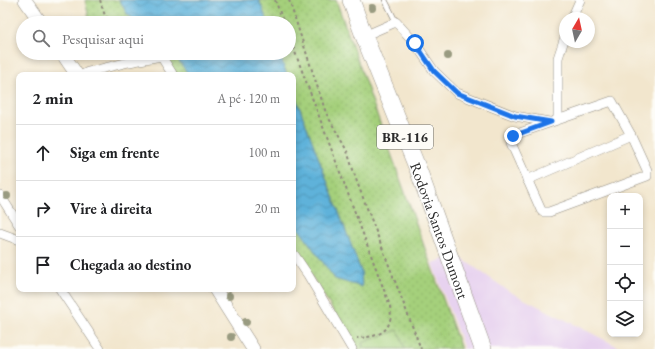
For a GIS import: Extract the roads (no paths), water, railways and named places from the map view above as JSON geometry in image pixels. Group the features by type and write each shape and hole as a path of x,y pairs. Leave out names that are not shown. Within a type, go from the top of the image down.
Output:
{"highway":[{"name":"Rodovia Santos Dumont","path":"351,0 485,346"}],"street":[{"path":"25,0 36,16"},
{"path":"575,12 580,0"},
{"path":"364,36 396,22 415,43 434,71 457,93 515,116 554,121"},
{"path":"554,121 558,58 561,48"},
{"path":"67,60 75,72"},
{"path":"88,72 140,60"},
{"path":"164,60 171,72"},
{"path":"612,101 631,135 647,170 645,178 546,213 540,210 511,143 514,135 554,121 612,101"},
{"path":"527,180 631,135"},
{"path":"0,195 16,220"},
{"path":"0,233 16,239"},
{"path":"296,258 352,349"},
{"path":"62,292 100,349"},
{"path":"217,292 253,349"}],"lane":[{"path":"385,0 396,22"}],"water":[{"path":"119,0 259,0 265,16 130,16"},
{"path":"178,60 282,60 286,72 187,72"},
{"path":"296,98 361,271 362,287 335,279 296,225"}]}
